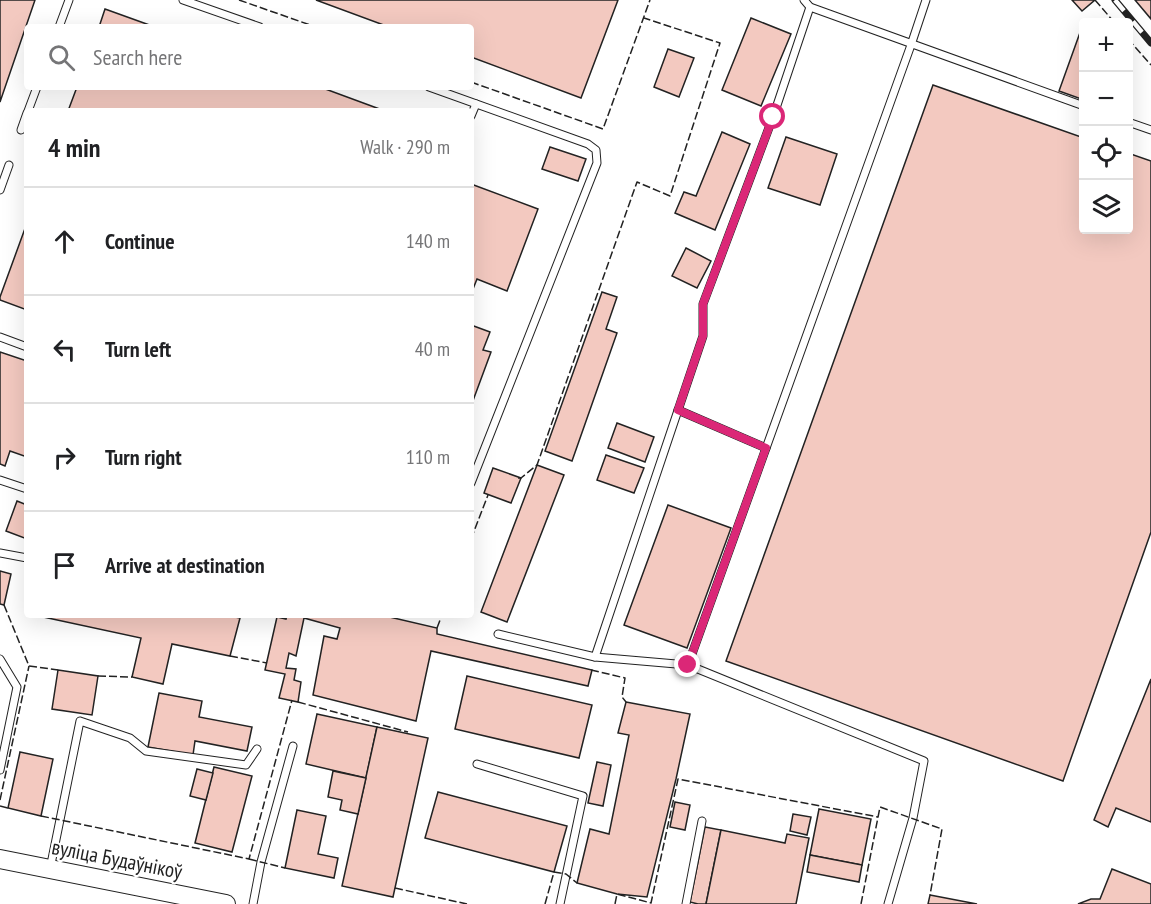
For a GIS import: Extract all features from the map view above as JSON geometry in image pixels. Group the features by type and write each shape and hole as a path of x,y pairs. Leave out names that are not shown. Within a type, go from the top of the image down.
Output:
{"main road":[{"name":"вуліца Будаўнікоў","path":"0,859 50,869 168,899 226,904"}],"lane":[{"path":"60,24 69,0"},
{"path":"183,0 251,24"},
{"path":"804,0 810,7 1079,105"},
{"path":"688,665 926,0"},
{"path":"595,657 703,336 703,304 773,117 810,7"},
{"path":"29,108 36,90"},
{"path":"437,90 588,144 596,150 597,163 474,475"},
{"path":"474,109 476,104"},
{"path":"21,130 24,121"},
{"path":"1133,124 1151,130"},
{"path":"0,190 9,165"},
{"path":"0,337 24,346"},
{"path":"678,410 766,448"},
{"path":"0,480 24,488"},
{"path":"0,553 24,557"},
{"path":"498,634 595,657 688,665 924,761 913,818 888,904"},
{"path":"0,659 17,687 0,770"},
{"path":"50,869 80,721 130,738 146,751 246,765 257,749"},
{"path":"253,904 261,862 293,746"},
{"path":"477,764 583,796 560,904"},
{"path":"686,904 702,821"}],"building":[{"path":"0,0 35,0 27,24 24,24 24,32 0,102"},
{"path":"316,0 618,0 581,98 474,58 474,24 381,24"},
{"path":"1072,0 1095,0 1082,11"},
{"path":"1135,0 1151,0 1151,19"},
{"path":"105,9 147,24 100,24"},
{"path":"751,18 791,34 761,106 722,90"},
{"path":"1079,35 1079,98 1059,91"},
{"path":"668,49 694,58 679,97 654,87"},
{"path":"933,85 1079,136 1079,234 1133,234 1133,155 1151,161 1151,532 1063,781 726,661"},
{"path":"76,90 328,90 377,108 69,108"},
{"path":"722,132 750,144 715,230 675,213 684,192 696,196"},
{"path":"786,137 837,154 820,205 768,188"},
{"path":"550,147 586,159 578,181 542,169"},
{"path":"474,185 538,209 507,291 477,279 474,286"},
{"path":"24,231 24,309 0,300"},
{"path":"686,248 711,261 697,288 672,276"},
{"path":"602,292 617,297 606,329 617,333 572,461 545,451"},
{"path":"474,326 490,332 483,350 491,352 474,398"},
{"path":"0,352 24,360 24,456 10,451 5,466 0,464"},
{"path":"617,423 654,437 645,462 608,448"},
{"path":"606,455 644,468 634,493 597,480"},
{"path":"537,465 564,475 507,622 481,612"},
{"path":"493,468 521,478 511,503 484,493"},
{"path":"17,501 24,504 24,538 6,531"},
{"path":"668,505 731,528 687,648 624,625"},
{"path":"0,571 11,574 4,605 0,604"},
{"path":"48,618 240,618 230,656 172,644 163,684 132,677 141,638"},
{"path":"277,618 304,618 296,656 289,653 286,668 296,669 294,680 301,682 298,702 279,698 285,674 265,670"},
{"path":"304,618 394,618 437,628 437,634 592,670 588,686 431,651 416,721 313,695 324,636 337,639 340,628"},
{"path":"58,670 98,676 92,715 52,709"},
{"path":"467,676 592,705 579,758 455,729"},
{"path":"1151,679 1151,822 1116,808 1108,827 1094,820"},
{"path":"159,693 202,701 199,717 252,727 247,751 195,741 193,755 148,747"},
{"path":"626,702 690,714 647,897 617,894 577,883 590,829 609,834 629,735 618,733"},
{"path":"317,714 377,727 366,778 306,764"},
{"path":"377,727 428,738 393,897 342,886"},
{"path":"20,752 53,759 41,816 8,808"},
{"path":"597,762 611,765 603,806 588,803"},
{"path":"214,767 252,776 232,852 195,843"},
{"path":"197,769 213,773 206,800 190,796"},
{"path":"333,771 366,778 358,814 340,810 342,800 328,797"},
{"path":"438,792 567,826 554,872 425,838"},
{"path":"675,802 690,805 685,830 670,827"},
{"path":"819,809 871,819 862,865 810,855"},
{"path":"297,810 326,816 318,854 338,858 334,878 285,868"},
{"path":"793,814 811,817 807,835 790,831"},
{"path":"705,827 721,830 706,904 698,904 690,902"},
{"path":"721,830 785,843 787,834 809,838 796,904 706,904"},
{"path":"810,855 862,865 859,882 807,872"},
{"path":"1112,869 1151,884 1151,904 1078,904 1091,899 1100,899"},
{"path":"930,895 977,904 928,904"}],"railway":[{"path":"1115,0 1151,43"}],"fence":[{"path":"239,0 307,24"},
{"path":"474,83 603,129 650,0"},
{"path":"1095,0 1111,18"},
{"path":"518,478 537,465 637,182 670,196 720,43 644,18"},
{"path":"1133,45 1151,65"},
{"path":"474,531 488,495"},
{"path":"4,605 29,666 58,670"},
{"path":"437,628 441,618"},
{"path":"230,656 267,663"},
{"path":"0,800 29,666"},
{"path":"591,670 625,678 622,697 626,702"},
{"path":"98,676 132,677"},
{"path":"41,816 249,859 292,700"},
{"path":"298,702 408,732"},
{"path":"615,904 617,894 651,903 678,779 878,817"},
{"path":"0,806 8,808"},
{"path":"861,904 880,807 942,829 930,895"},
{"path":"249,859 285,868"},
{"path":"545,904 554,872 566,874 577,883"},
{"path":"395,888 467,904"}],"route":[{"path":"688,665 766,448 678,410 703,336 703,304 773,117"}]}
